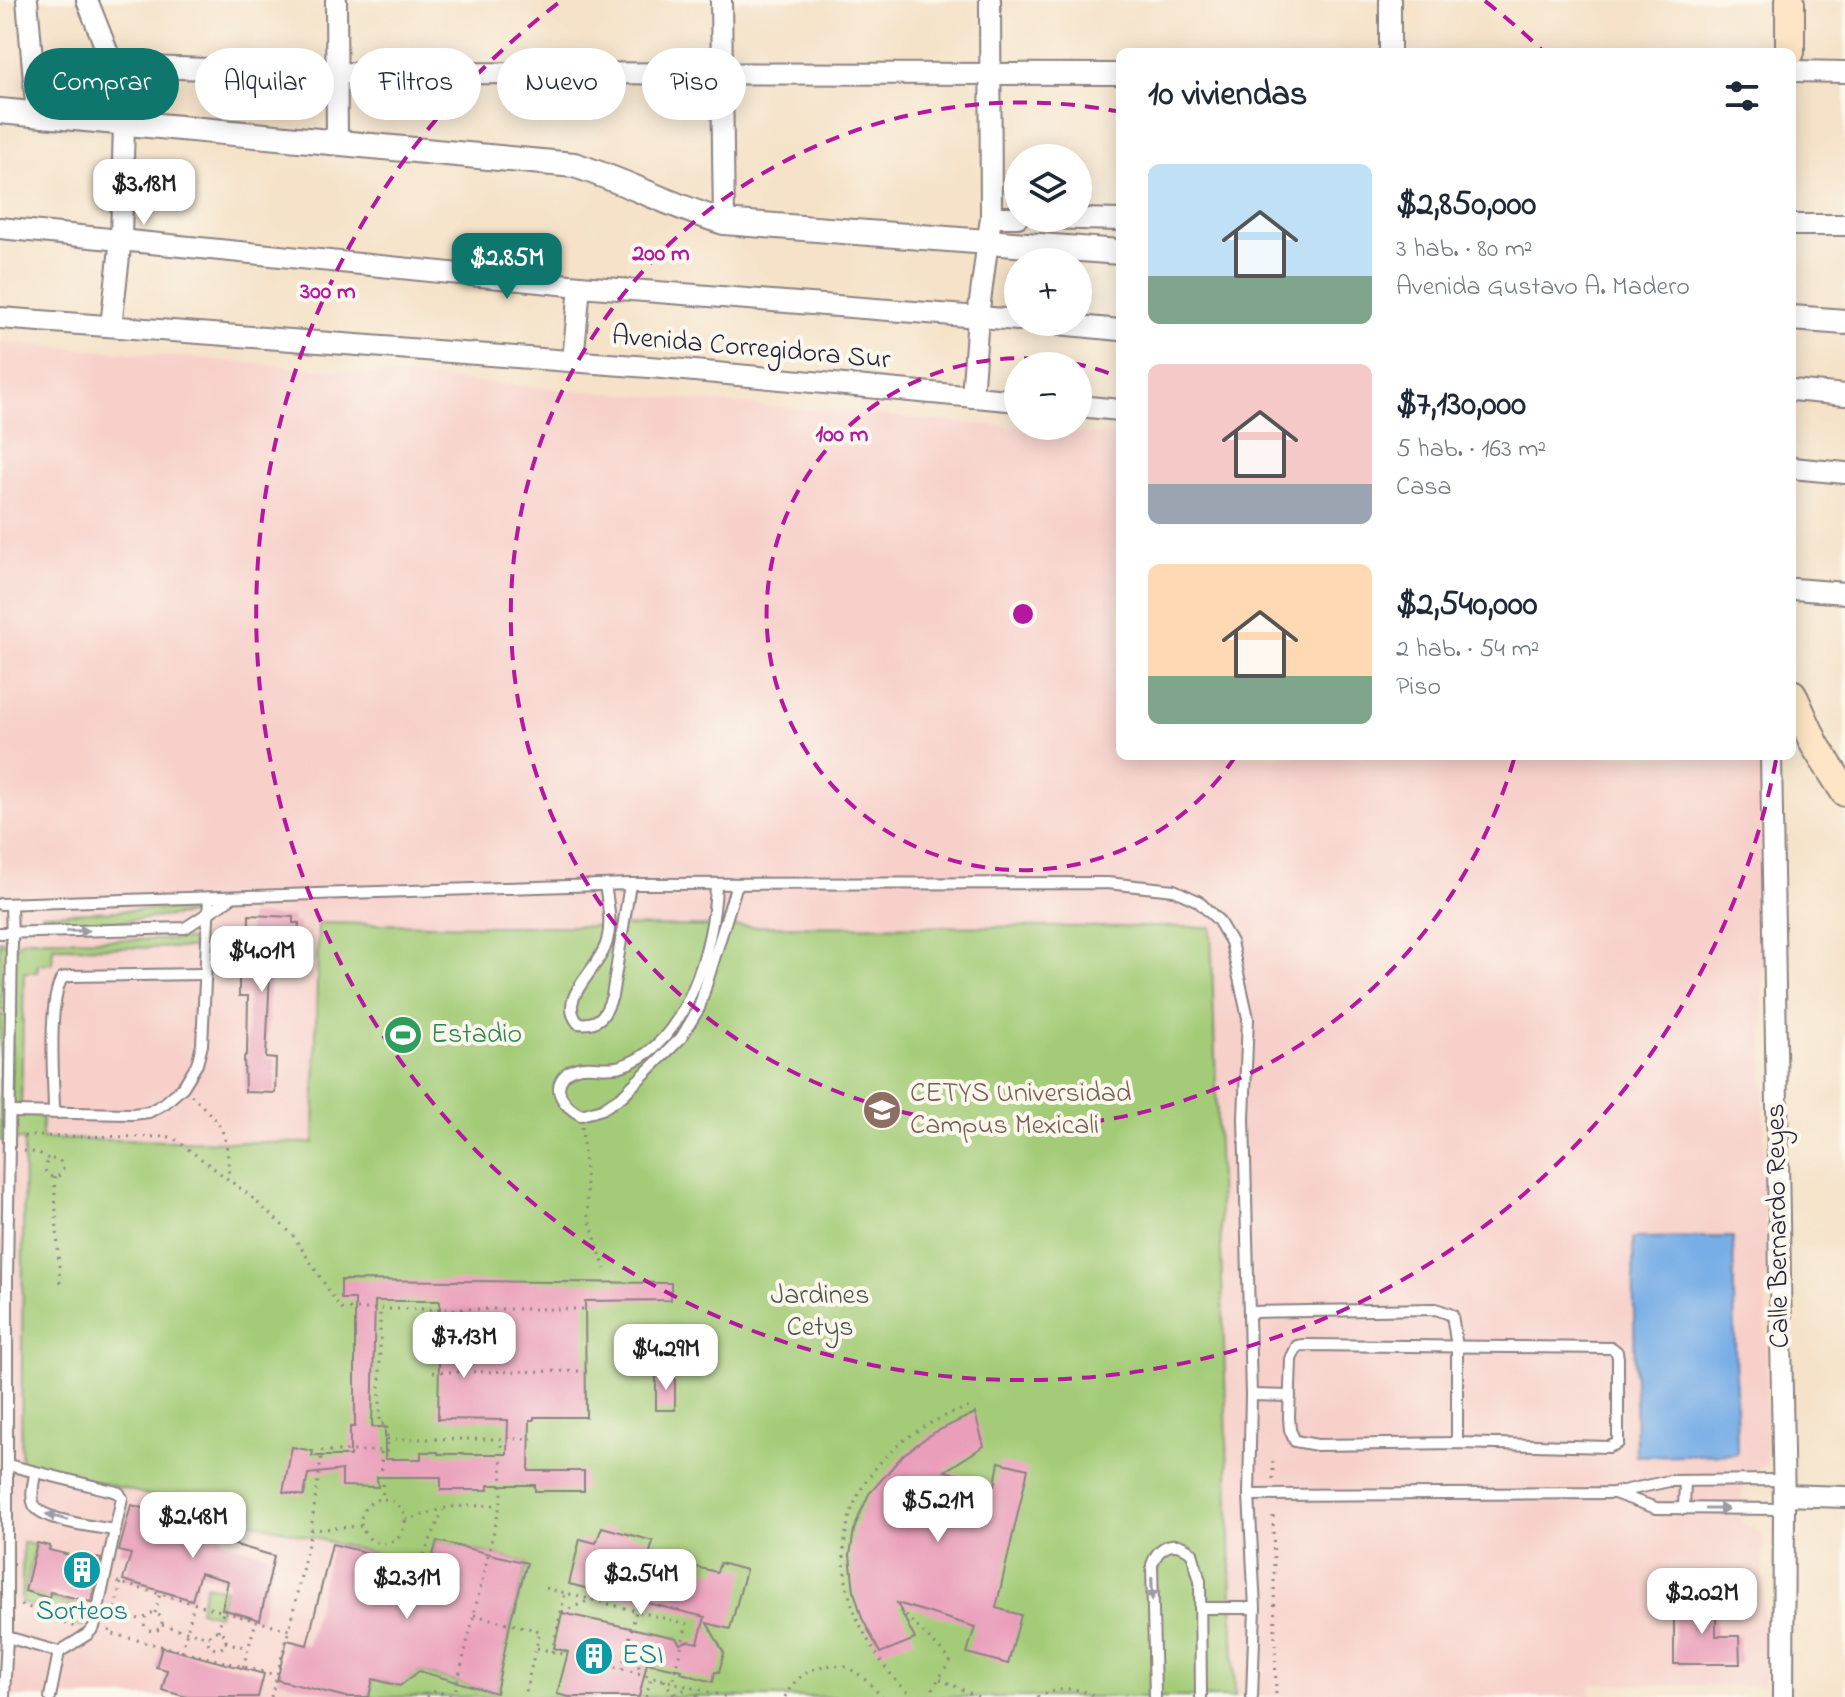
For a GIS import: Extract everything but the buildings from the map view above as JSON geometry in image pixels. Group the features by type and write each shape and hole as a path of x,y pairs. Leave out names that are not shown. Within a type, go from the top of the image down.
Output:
{"main road":[{"path":"1790,0 1790,48"},
{"path":"1796,703 1815,745 1845,792"}],"street":[{"path":"27,0 31,48"},
{"path":"87,0 106,48"},
{"path":"336,0 337,142"},
{"path":"721,0 722,48"},
{"path":"972,397 978,317 990,229 990,0"},
{"path":"1390,0 1390,48"},
{"path":"179,68 336,73 642,75"},
{"path":"1796,71 1845,72"},
{"path":"746,75 1116,74"},
{"path":"0,111 24,114"},
{"path":"91,120 574,165 724,222 990,229 1116,251"},
{"path":"111,326 121,239 123,120"},
{"path":"723,120 724,222"},
{"path":"1092,219 1116,220"},
{"path":"990,229 1004,223"},
{"path":"1796,225 1845,225"},
{"path":"0,228 580,286 1004,319"},
{"path":"573,361 580,286"},
{"name":"Avenida Corregidora Sur","path":"0,318 573,361 1004,400"},
{"path":"1796,318 1845,322"},
{"path":"1092,327 1116,330"},
{"path":"1796,390 1845,395"},
{"path":"1092,407 1116,410"},
{"path":"1796,468 1845,473"},
{"path":"1796,589 1845,593"},
{"name":"Calle Bernardo Reyes","path":"1771,760 1784,1495 1783,1697"},
{"path":"1784,1495 1845,1497"}],"lane":[{"path":"4,1697 8,1465 3,1276 5,1141 10,1112 5,1067 12,933 5,904 630,884 1107,883 1174,890 1198,901 1218,920 1231,942 1248,1018 1244,1118 1251,1395 1249,1495 1255,1608 1252,1697"},
{"path":"605,885 610,920 607,940 601,958 574,994 570,1006 572,1016 578,1023 589,1025 606,1012 612,996 630,884"},
{"path":"716,885 711,937 682,1012 659,1042 641,1056 621,1066 582,1067 572,1069 563,1076 559,1087 560,1097 568,1108 581,1115 602,1109 622,1096 681,1038 699,1008 737,884"},
{"path":"0,933 185,928 233,897"},
{"path":"10,1112 142,1114 165,1103 183,1087 197,1064 202,1045 209,898"},
{"path":"54,1113 54,1018 62,978 204,974"},
{"path":"1249,1312 1440,1309 1452,1315 1457,1347 1457,1443"},
{"path":"1297,1346 1612,1348 1618,1358 1619,1438 1615,1446 1609,1447 1457,1443 1317,1445 1295,1441 1290,1430 1290,1396 1291,1359 1297,1346"},
{"path":"1251,1395 1290,1396"},
{"path":"8,1465 119,1493 122,1502 92,1631 59,1652 50,1697"},
{"path":"35,1473 33,1501 39,1511 64,1520 114,1530"},
{"path":"1249,1495 1614,1493 1650,1483 1685,1481 1784,1495"},
{"path":"1684,1509 1685,1481"},
{"path":"1614,1493 1656,1508 1684,1509 1784,1495"},
{"path":"1155,1697 1152,1565 1155,1556 1168,1544 1185,1547 1192,1553 1200,1581 1201,1697"},
{"path":"1200,1608 1255,1608"},
{"path":"7,1637 59,1652"}],"path":[{"path":"183,1087 221,1124 228,1148 229,1179"},
{"path":"581,1115 588,1216 605,1269"},
{"path":"22,1136 172,1137 229,1179 292,1234 341,1309 589,1309"},
{"path":"22,1150 59,1160 63,1167 60,1176 48,1176 45,1171 50,1160"},
{"path":"54,1177 60,1284"},
{"path":"271,1697 311,1530 322,1451 387,1451 387,1424 380,1424 380,1309"},
{"path":"433,1372 589,1371"},
{"path":"914,1697 899,1685 881,1662 858,1622 848,1594 842,1558 849,1512 860,1488 892,1451 926,1425 973,1406"},
{"path":"387,1439 532,1439"},
{"path":"427,1697 435,1691 455,1697 500,1505 501,1439"},
{"path":"381,1451 383,1500"},
{"path":"1273,1461 1273,1483"},
{"path":"383,1500 400,1507 406,1520 402,1534 390,1543 369,1538 361,1526 361,1518 368,1506 383,1500"},
{"path":"406,1520 443,1510 500,1505"},
{"path":"424,1555 443,1510"},
{"path":"1273,1516 1276,1697"},
{"path":"311,1530 361,1526"},
{"path":"106,1579 289,1630"},
{"path":"121,1583 109,1633 276,1675"},
{"path":"546,1588 687,1624 672,1682"},
{"path":"552,1652 565,1593"},
{"path":"155,1613 160,1594"},
{"path":"561,1613 592,1599"},
{"path":"18,1604 40,1611 46,1618 80,1628"},
{"path":"182,1652 194,1604"},
{"path":"900,1610 951,1660 927,1697"},
{"path":"622,1669 636,1611"},
{"path":"114,1612 143,1620"},
{"path":"218,1631 223,1612"},
{"path":"143,1620 149,1613 155,1613 162,1619 158,1630 149,1631"},
{"path":"473,1615 540,1631 524,1697"},
{"path":"143,1620 149,1631"},
{"path":"243,1667 256,1621"},
{"path":"162,1625 209,1637"},
{"path":"146,1642 149,1631"},
{"path":"218,1631 225,1636 225,1642 220,1648 214,1648 209,1637 212,1632 218,1631"},
{"path":"225,1642 248,1648"},
{"path":"628,1644 643,1674"},
{"path":"212,1659 214,1648"},
{"path":"537,1648 567,1655"},
{"path":"607,1665 728,1697"},
{"path":"785,1697 792,1682 803,1673 843,1666 867,1681 882,1697"},
{"path":"646,1697 651,1676"},
{"path":"940,1679 978,1697"},
{"path":"664,1680 674,1696"},
{"path":"668,1697 690,1687"},
{"path":"1037,1697 1068,1687 1097,1697"},
{"path":"697,1697 699,1689"}],"shaded area":[{"name":"CETYS Universidad Campus Mexicali","path":"0,342 1004,426 1004,440 1092,440 1092,434 1116,436 1116,760 1761,760 1767,1465 1743,1477 1742,1523 1763,1532 1764,1686 1591,1684 1591,1697 0,1697"}],"green space":[{"path":"192,908 191,914 113,922 40,922 42,914"},
{"name":"Jardines Cetys","path":"318,923 1211,927 1235,1697 369,1697 373,1679 399,1686 419,1671 496,1693 511,1619 527,1563 437,1541 430,1568 21,1462 24,1140 12,1139 11,1011 0,1011 0,940 13,949 26,939 192,940 192,948 53,947 52,964 38,964 37,972 24,972 21,1108 42,1109 42,1139 314,1143"},
{"path":"0,1015 11,1016 10,1141 0,1141"},
{"path":"23,1542 36,1546 25,1591 64,1602 57,1620 49,1618 40,1608 21,1603"},
{"path":"206,1585 225,1589 218,1615 199,1610"},
{"path":"68,1602 89,1608 84,1625 80,1627 63,1621"}],"water":[{"path":"1733,1237 1737,1454 1636,1456 1633,1238"}],"place":[{"name":"Estadio","path":"403,1035"},
{"name":"CETYS Universidad Campus Mexicali","path":"882,1110"},
{"name":"Sorteos","path":"82,1570"},
{"name":"ESI","path":"594,1656"}]}
